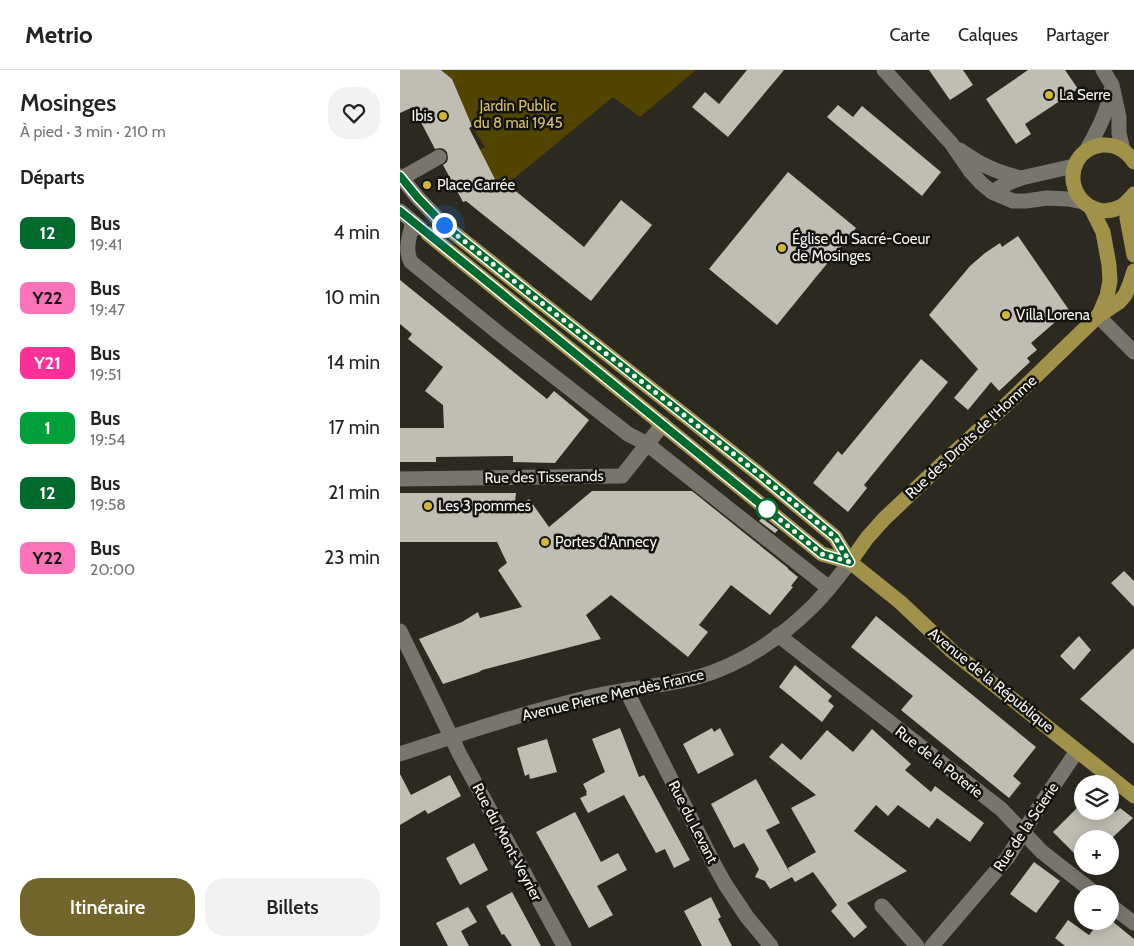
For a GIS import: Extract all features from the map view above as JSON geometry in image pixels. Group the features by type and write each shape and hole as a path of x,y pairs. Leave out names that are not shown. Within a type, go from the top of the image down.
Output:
{"main road":[{"path":"1074,166 1086,151 1095,146 1114,146 1131,156"},
{"name":"Rue des Droits de l'Homme","path":"1074,166 1073,186 1077,195 1087,205 1103,232 1109,266 1108,296 1098,316"},
{"path":"1087,205 1101,210 1111,210 1120,207 1131,198"},
{"path":"1131,198 1127,218 1134,255"},
{"name":"Avenue de la République","path":"444,225 759,474 835,537 850,562 900,602 953,652 1134,796"},
{"name":"Avenue de la République","path":"428,234 822,554 850,562"},
{"name":"Rue des Droits de l'Homme","path":"850,562 867,538 884,519 1098,316 1119,302 1125,295 1132,292 1134,271"}],"street":[{"path":"884,70 951,143 971,172 992,192 1013,201 1046,198 1068,199 1087,205"},
{"path":"1103,70 1112,85 1119,117 1119,133 1131,156"},
{"path":"1086,151 1104,116 1112,85"},
{"path":"951,143 981,164 1003,174 1021,178"},
{"path":"401,178 439,157"},
{"path":"992,192 1021,178 1074,166"},
{"name":"Avenue de la République","path":"401,178 444,225"},
{"name":"Avenue de la République","path":"400,211 428,234"},
{"path":"413,222 408,244 408,257 411,262 501,335 628,434 647,444 829,588"},
{"path":"1098,316 1134,352"},
{"name":"Rue des Tisserands","path":"400,479 622,476 663,424"},
{"name":"Avenue Pierre Mendès France","path":"400,754 541,709 585,698 699,676 734,663 778,636 813,606 850,562"},
{"name":"Rue du Mont-Veyrier","path":"400,631 465,763 564,946"},
{"name":"Rue de la Poterie","path":"778,636 1001,809 1042,852 1084,885"},
{"name":"Rue du Levant","path":"626,690 721,878 747,917 771,946"},
{"name":"Rue de la Scierie","path":"932,946 1008,857 1077,751"},
{"path":"882,906 917,946"},
{"path":"1119,912 1134,923"}],"green space":[{"name":"Jardin Public du 8 mai 1945","path":"441,70 696,70 640,117 613,97 507,184 500,193 480,150 485,147 472,126 452,79"}],"building":[{"path":"400,70 441,70 452,79 472,126 469,128 501,191 507,184 584,247 621,200 652,225 591,301 466,201 463,202 443,165 447,162 447,152 440,148 435,149 413,107 400,113"},
{"path":"747,70 784,70 728,137 692,107 705,92 719,104"},
{"path":"929,70 963,70 973,85 950,100"},
{"path":"1028,70 1065,70 1078,89 1025,124 1031,134 1016,144 986,99"},
{"path":"838,105 853,117 862,106 941,172 922,196 827,117"},
{"name":"Église du Sacré-Coeur de Mosinges","path":"788,172 856,228 777,325 709,269"},
{"name":"Villa Lorena","path":"1018,236 1069,310 1031,343 1037,350 1027,358 1030,362 999,391 991,382 968,410 954,398 978,369 929,315 970,266 1000,243 1002,247"},
{"path":"400,280 547,399 554,391 589,420 555,463 513,462 513,456 436,457 436,462 400,462 400,428 444,428 443,405 425,391 443,367 408,339 412,334 400,324"},
{"path":"921,359 948,382 864,485 867,488 848,512 813,483 838,451 842,455"},
{"path":"592,491 692,491 798,577 791,586 793,587 770,615 731,585 699,625 708,632 688,657 611,595 586,615 601,639 482,670 443,684 419,639 462,622 478,612 480,618 522,607 498,570 507,563 497,542 400,542 400,493 516,493 514,509 529,499 549,527"},
{"path":"762,518 778,530 775,533 759,521"},
{"path":"1124,571 1134,581 1134,607 1111,583"},
{"path":"876,616 1036,747 1013,776 1021,783 1009,798 901,710 913,696 851,647"},
{"path":"1079,636 1091,650 1074,670 1060,656"},
{"path":"1134,648 1134,744 1080,699"},
{"path":"795,665 832,696 828,701 834,706 822,722 779,687"},
{"path":"620,728 639,777 644,775 690,860 674,868 665,849 656,853 624,795 588,813 580,798 587,795 583,784 605,772 592,739"},
{"path":"712,728 714,732 720,728 734,755 698,774 683,744"},
{"path":"872,729 911,764 905,770 931,792 935,786 984,823 970,842 937,818 929,828 898,805 888,816 876,805 854,831 907,871 847,903 867,927 854,938 831,911 837,905 813,872 795,882 792,877 770,889 765,881 755,877 759,869 744,843 734,848 711,804 756,779 780,823 766,830 790,873 788,868 816,852 791,808 816,795 769,757 782,743 801,760 827,730 853,752"},
{"path":"547,739 557,772 530,779 529,774 525,776 517,748"},
{"path":"400,774 411,795 450,775 461,796 428,814 425,810 400,825"},
{"path":"1120,808 1133,818 1119,831 1074,830 1074,853 1053,832 1074,811 1074,820 1119,820"},
{"path":"575,812 601,862 618,853 627,870 597,886 613,915 589,928 536,832"},
{"path":"474,843 488,870 460,885 446,858"},
{"path":"1034,862 1060,881 1036,913 1010,894"},
{"path":"512,892 541,946 512,946 504,934 502,935 486,906"},
{"path":"711,897 721,917 718,919 732,946 702,946 684,911"},
{"path":"468,907 477,922 461,931 469,946 448,946 436,923"},
{"path":"1068,920 1074,924 1074,930 1082,930 1089,935 1093,930 1119,930 1119,927 1134,939 1134,946 1065,946 1055,938"}],"bus line":[{"name":"12","path":"400,176 444,225 759,474 835,537 850,562 822,554 400,211"}],"place":[{"name":"La Serre","path":"1049,95"},
{"name":"Ibis","path":"443,116"},
{"name":"Place Carrée","path":"427,185"},
{"name":"Église du Sacré-Coeur de Mosinges","path":"782,248"},
{"name":"Villa Lorena","path":"1006,315"},
{"name":"Les 3 pommes","path":"428,506"},
{"name":"Portes d'Annecy","path":"545,542"}],"route":[{"path":"444,225 759,474 835,537 850,562 822,554 767,509"}]}
